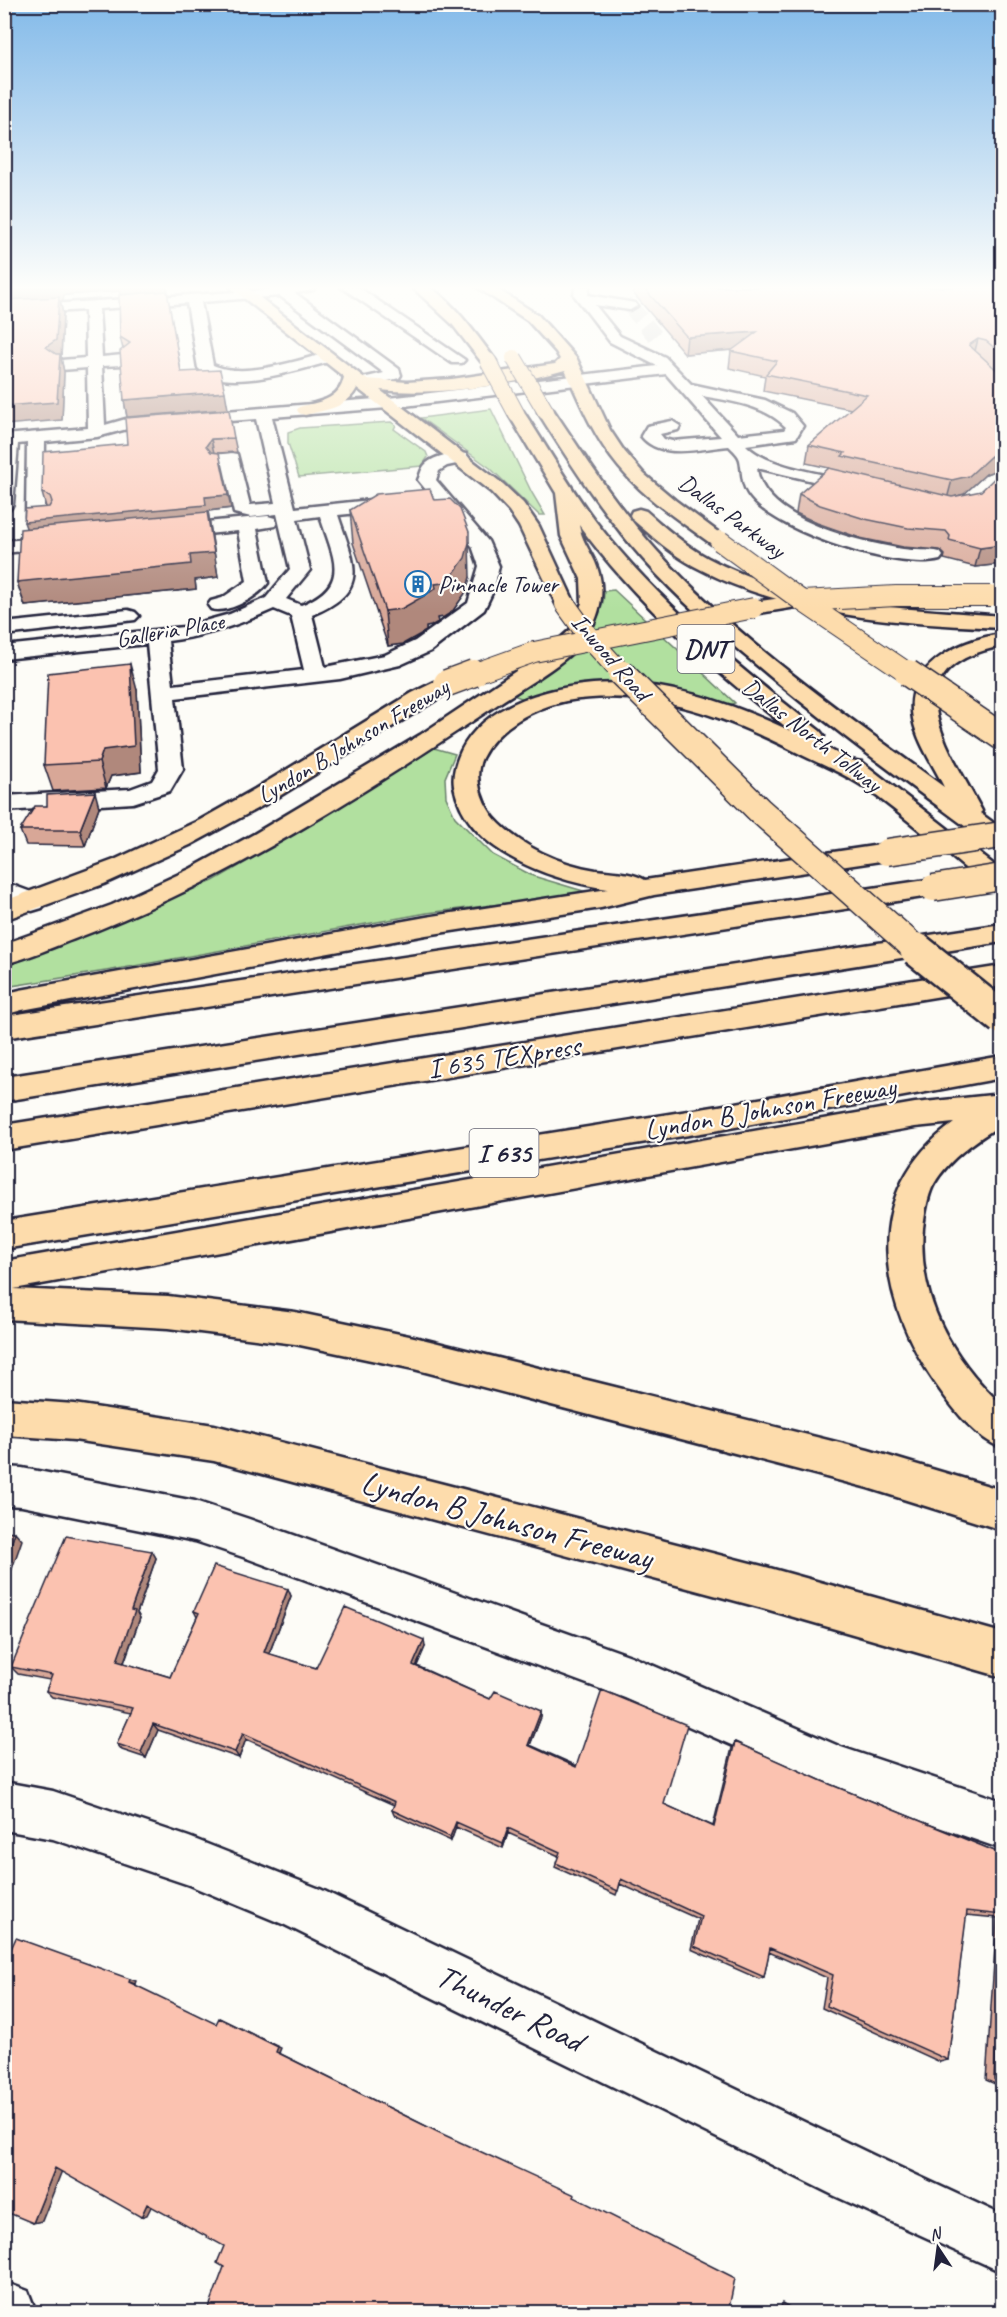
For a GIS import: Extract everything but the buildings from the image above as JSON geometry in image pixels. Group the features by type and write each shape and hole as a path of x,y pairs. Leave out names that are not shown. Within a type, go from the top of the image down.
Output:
{"main road":[{"path":"305,410 343,398 345,395"},
{"name":"Inwood Road","path":"378,395 460,458 516,507 530,525 562,598 589,639 755,808 799,850 1002,1018"},
{"name":"Dallas North Tollway","path":"506,395 565,494 618,561 688,633 760,696 1002,884"},
{"name":"Dallas North Tollway","path":"536,395 585,474 668,573 794,685 1002,841"},
{"name":"Dallas Parkway","path":"585,395 602,430 617,454 638,478 668,504 802,601 1002,737"},
{"path":"585,474 685,552 720,572 769,591 847,609 1002,622"},
{"path":"4,955 122,911 263,840 428,740 554,656 579,633 592,603 591,579 571,536 565,494"},
{"name":"Lyndon B Johnson Freeway","path":"4,911 123,867 202,829 248,804 412,701 447,683 534,652 589,639 802,601 907,595 996,597"},
{"path":"973,819 923,718 925,687 935,670 949,659 968,648 1002,640"},
{"path":"654,886 565,872 541,863 500,838 473,809 465,778 467,762 474,747 484,734 513,713 552,698 601,690 659,693 691,700 740,717 870,780"},
{"path":"4,1005 31,998 326,944 601,899 654,886 1002,835"},
{"path":"4,1026 1002,877"},
{"name":"I 635 TEXpress","path":"4,1089 998,934"},
{"name":"I 635 TEXpress","path":"4,1138 1002,976"},
{"name":"Lyndon B Johnson Freeway","path":"4,1235 719,1118 1002,1067"},
{"path":"4,1276 903,1117 1002,1107"},
{"path":"1002,1107 945,1148 922,1173 910,1203 904,1233 903,1266 912,1304 932,1347 963,1390 1002,1430"},
{"path":"4,1304 168,1312 294,1328 392,1348 868,1469 1002,1510"},
{"name":"Lyndon B Johnson Freeway","path":"4,1417 74,1422 214,1443 766,1587 1002,1655"}],"street":[{"path":"95,395 97,432"},
{"path":"97,432 126,424 265,418 395,408 504,395"},
{"path":"692,395 748,458 768,466 881,492"},
{"path":"672,426 653,430 650,436 658,443 672,446 790,434 795,426 789,418 767,407 730,395"},
{"path":"4,504 7,448 36,437 97,432 127,435 224,432 265,418 305,410 395,408"},
{"name":"Galleria Place","path":"4,652 155,625 184,633 237,618 273,602 300,570 265,418"},
{"path":"58,435 58,452 106,448"},
{"path":"36,437 35,516 45,515"},
{"path":"220,459 231,458 241,509 287,514"},
{"path":"163,693 316,674 392,660 423,646 477,606 484,589 489,566 481,545 427,480 431,468 441,462 460,458"},
{"path":"748,458 750,483 762,499 796,516"},
{"path":"768,466 765,474 769,487 778,499 815,531 876,549 913,556 933,556"},
{"path":"793,472 784,481 791,486 818,493"},
{"path":"142,534 246,524 287,514 441,499"},
{"path":"273,602 301,612 332,598 346,577 327,510"},
{"path":"198,609 229,602 258,583 246,524"},
{"path":"4,548 85,540"},
{"path":"301,612 316,674"},
{"path":"4,629 155,625 171,769 161,786 133,796 4,804"},
{"path":"4,891 32,902"},
{"path":"4,1486 22,1487 195,1521 631,1678 838,1769 1002,1825"},
{"name":"Thunder Road","path":"4,1806 75,1822 189,1861 302,1907 845,2171 1002,2244"}],"green space":[{"path":"491,409 545,515 539,515 490,468 421,418"},
{"path":"391,422 396,425 394,429 426,452 428,457 422,466 299,477 288,443 288,432 300,428"},
{"path":"614,590 735,703 728,705 676,690 652,687 546,692 524,699 513,695 557,664 571,651 595,623 602,607 604,591"},
{"path":"434,748 455,754 445,778 446,797 455,817 493,855 533,876 590,893 427,913 5,987 5,967 213,881 321,819"}],"place":[{"name":"Pinnacle Tower","path":"418,584"}]}
